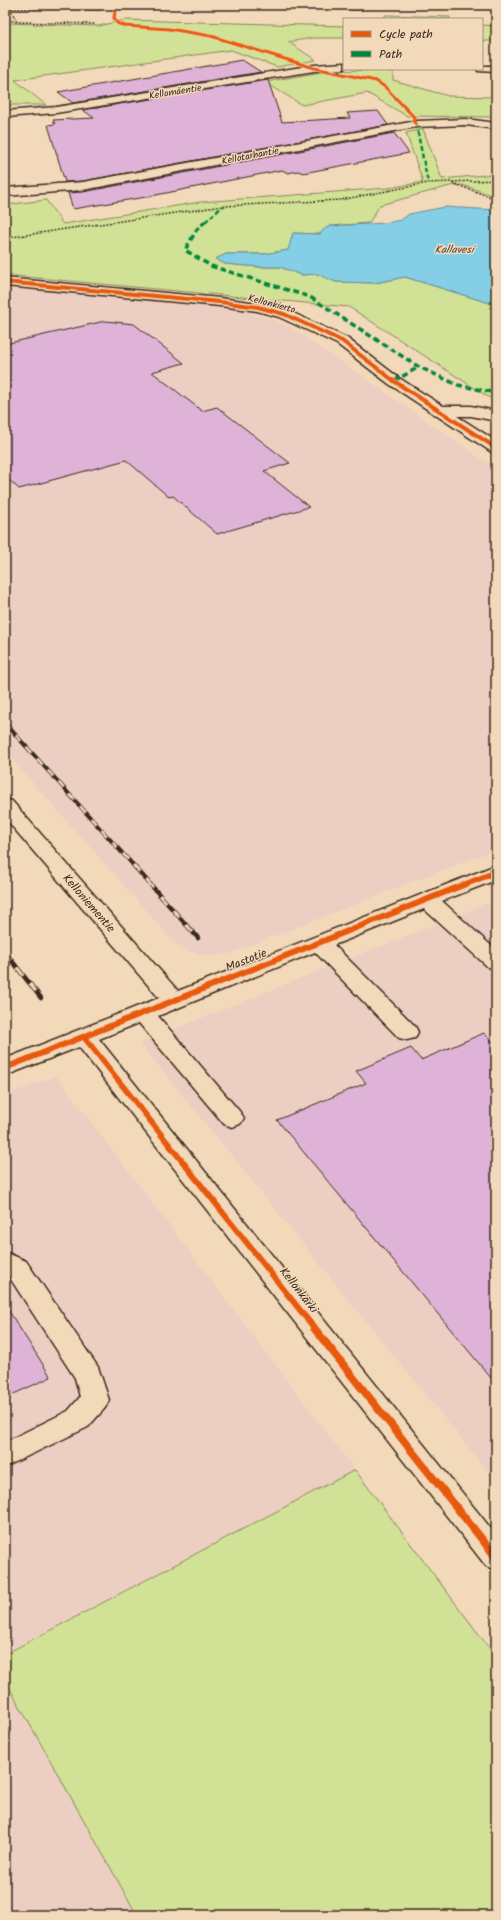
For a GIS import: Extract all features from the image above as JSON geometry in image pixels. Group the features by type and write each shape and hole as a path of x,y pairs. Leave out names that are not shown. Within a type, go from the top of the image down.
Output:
{"street":[{"name":"Kellomäentie","path":"5,114 56,110 314,68 343,66"},
{"path":"483,68 496,69"},
{"name":"Kellotarhantie","path":"5,192 83,186 416,124 466,122 496,126"},
{"name":"Kellonkierto","path":"5,282 220,302 284,314 342,341 394,381 442,411 496,448"},
{"path":"442,411 471,411 496,416"},
{"name":"Kelloniementie","path":"5,805 174,1001"},
{"name":"Mastotie","path":"5,1068 496,872"},
{"path":"427,900 496,962"},
{"path":"319,943 407,1032"},
{"path":"143,1013 232,1118"},
{"name":"Kellonkärki","path":"84,1037 496,1557"},
{"path":"5,1262 17,1268 88,1375 95,1400 78,1418 5,1454"}],"path":[{"path":"10,8 13,5"},
{"path":"432,5 446,8 496,9"},
{"path":"156,6 249,8"},
{"path":"10,8 17,22"},
{"path":"5,10 10,8 101,10"},
{"path":"263,8 362,10"},
{"path":"5,19 17,22 95,24"},
{"path":"5,238 223,206 340,200 428,184 496,180"},
{"path":"450,182 496,199"}],"shaded area":[{"path":"5,288 228,308 272,319 293,329 496,469 496,849 228,954 212,956 191,952 177,945 5,751"},
{"path":"496,900 496,1481 140,1043"},
{"path":"56,1076 355,1470 5,1652 5,1096"},
{"path":"5,1680 137,1915 5,1915"}],"green space":[{"path":"385,15 450,17 450,18 385,18"},
{"path":"124,20 343,26 343,38 313,38 288,42 316,60 277,67 231,50 15,80 46,105 5,105 5,23 99,26"},
{"path":"483,25 496,26 496,41 483,41"},
{"path":"332,70 393,71 393,80 448,96 496,97 496,117 407,116 367,93 302,105 265,82"},
{"path":"423,129 442,179 496,174 496,197 463,185 450,186 380,205 369,223 330,226 320,234 293,233 289,250 264,254 226,254 216,259 225,264 280,267 301,275 317,274 336,282 375,283 405,277 496,305 496,402 349,307 5,275 5,205 46,200 63,224 201,202 388,188 423,182 406,133"},
{"path":"355,1470 496,1657 496,1915 137,1915 5,1680 5,1654"}],"water":[{"name":"Kallavesi","path":"445,207 496,210 496,305 405,277 375,283 336,282 317,274 301,275 280,267 225,264 215,259 226,254 264,254 288,250 293,233 320,234 323,230 330,226 386,223 401,220 409,214"}],"building":[{"path":"242,60 261,72 73,103 58,92"},
{"path":"268,80 282,122 350,118 347,113 378,111 388,125 83,181 65,182 48,125 55,124 53,120 94,118 83,110"},
{"path":"394,133 409,153 303,173 298,171 288,173 282,170 146,197 73,209 68,193 83,192"},
{"path":"105,321 134,324 184,363 152,372 202,411 217,407 290,463 264,471 309,507 217,534 173,496 169,497 126,460 19,489 5,476 5,344"},
{"path":"484,1033 496,1045 496,1384 277,1120 366,1083 356,1071 411,1048 421,1060"},
{"path":"5,1305 51,1377 5,1398"}],"railway":[{"path":"5,723 134,866"},
{"path":"133,865 198,938"},
{"path":"5,952 41,998"}],"marked path":[{"path":"416,124 428,183"},
{"path":"223,206 197,229 185,250 211,266 310,297 419,367 458,385 496,393"},
{"path":"394,381 419,367"}],"cycle path":[{"path":"116,5 114,18 117,23 125,26 169,29 211,36 314,68 376,81 385,87 414,117 413,121 416,124"},
{"path":"5,282 220,302 258,307 284,314 342,341 394,381 496,448"},
{"path":"5,1068 496,872"},
{"path":"84,1037 496,1557"}]}
